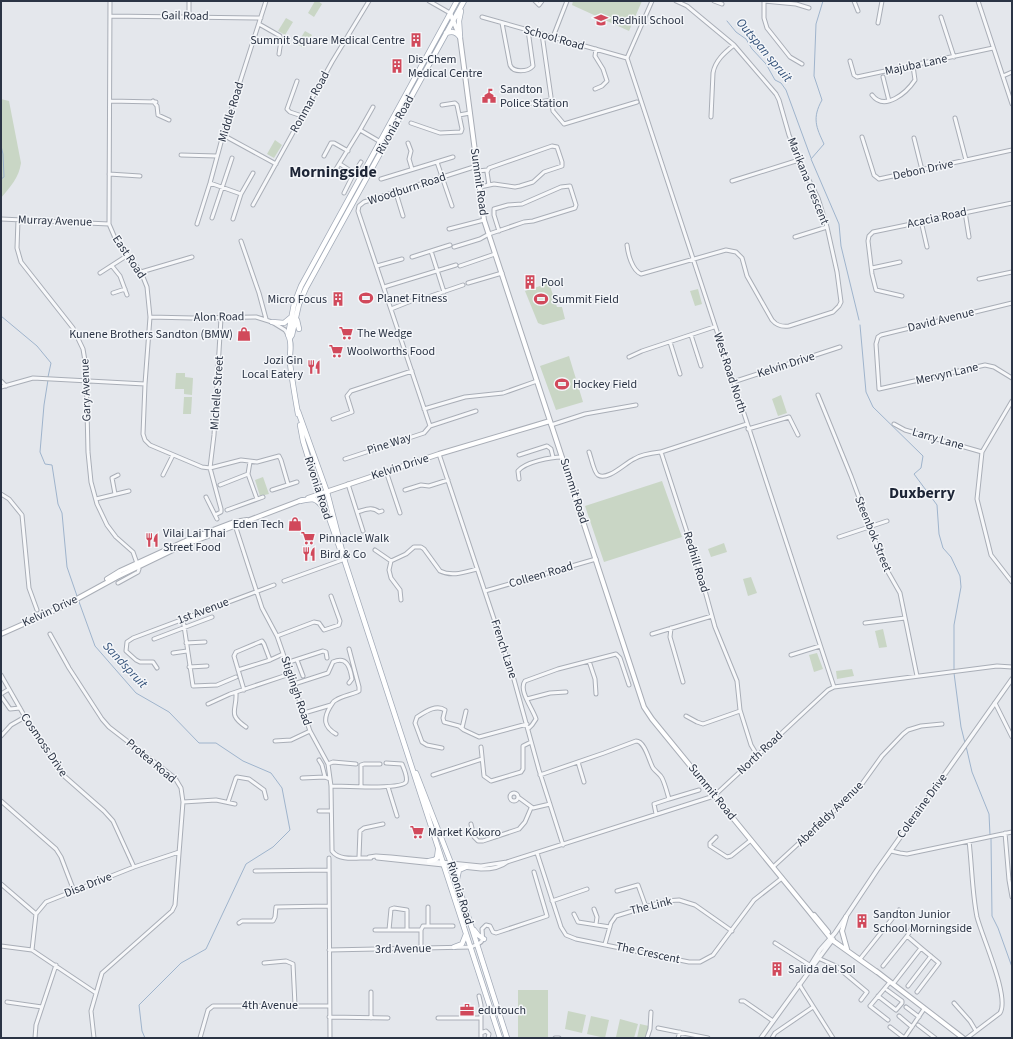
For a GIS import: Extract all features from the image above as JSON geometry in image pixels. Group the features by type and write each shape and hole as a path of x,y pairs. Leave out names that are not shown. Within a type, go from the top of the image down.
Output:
{"main road":[{"name":"Rivonia Road","path":"457,1 306,288 289,330 290,361 303,441 344,560 500,1038"},
{"name":"Rivonia Road","path":"383,143 464,1"},
{"path":"460,37 459,18 464,1"},
{"name":"Summit Road","path":"450,13 460,37 484,220 644,707 652,720 832,938"},
{"path":"446,34 452,32 460,37"},
{"path":"411,86 418,84"},
{"path":"272,322 284,323 294,315 299,329"},
{"name":"Rivonia Road","path":"298,411 327,492 344,560"},
{"name":"Kelvin Drive","path":"1,634 88,594 138,564 235,524 439,454 550,423"},
{"path":"300,501 310,499 316,500 328,515"},
{"name":"Rivonia Road","path":"406,751 452,865 465,910 507,1038"},
{"path":"429,861 437,858 438,848"},
{"path":"456,880 459,870 466,867"},
{"path":"465,910 469,914 476,933 484,939"},
{"path":"846,917 842,932 847,949"},
{"path":"454,947 462,944 466,934"},
{"path":"832,938 877,972"},
{"path":"832,938 963,1038"}],"street":[{"name":"East Road","path":"110,1 109,224 115,238 141,272 147,287 150,317 145,384 144,438 150,446 202,467 210,468"},
{"path":"189,1 189,16"},
{"name":"Middle Road","path":"196,224 266,1"},
{"name":"Ronmar Road","path":"253,205 332,62 369,1"},
{"path":"429,1 450,13"},
{"path":"436,5 438,1"},
{"path":"535,1 538,5 542,1"},
{"path":"553,37 567,1"},
{"path":"627,58 652,1"},
{"name":"Marikana Crescent","path":"676,1 687,6 734,45 776,94 799,160 818,198 827,227 841,295 839,306 833,312 790,326 779,325 772,320 748,276 742,258 736,252 726,250 693,259"},
{"path":"714,1 722,4"},
{"path":"802,64 790,57 767,28 764,18 764,1 796,4 809,8"},
{"path":"854,1 858,11"},
{"path":"878,23 882,1"},
{"path":"978,1 1012,104"},
{"name":"Gail Road","path":"110,16 261,18"},
{"name":"School Road","path":"482,17 627,58"},
{"path":"941,17 954,56"},
{"path":"502,23 511,69 514,70 527,70 533,66 528,30"},
{"path":"259,24 280,36 282,40 279,54"},
{"path":"542,34 554,112 565,124 637,102"},
{"path":"711,117 715,66 726,52 734,45"},
{"name":"Majuba Lane","path":"850,62 855,77 993,48"},
{"path":"595,89 607,82 603,69 596,56 596,49"},
{"name":"West Road North","path":"627,58 714,327 834,687"},
{"path":"872,95 878,101 889,100 902,96 914,82 915,78 913,66"},
{"path":"1003,76 1012,72"},
{"path":"883,78 889,100"},
{"path":"297,81 287,109 290,112 302,116"},
{"path":"520,105 552,100"},
{"path":"110,101 154,102 157,107 158,115 169,120"},
{"path":"411,124 440,133 460,132 462,129 456,103 442,105"},
{"path":"329,175 340,164 373,107"},
{"path":"459,115 470,113"},
{"path":"955,118 966,160"},
{"path":"360,130 383,143"},
{"path":"223,135 276,164"},
{"name":"Debon Drive","path":"862,137 874,175 880,179 1012,150"},
{"path":"914,138 922,170"},
{"path":"324,156 331,143 348,150"},
{"path":"408,143 411,151 409,159 412,169"},
{"name":"Woodburn Road","path":"430,426 358,211 359,206 364,202 443,178 477,169 488,170 490,167 554,145 557,148 562,162 562,167 544,172 533,182 520,186 489,185"},
{"path":"181,155 217,156"},
{"path":"381,179 453,157"},
{"path":"212,218 232,158"},
{"path":"732,181 799,160"},
{"path":"344,193 354,173 362,162"},
{"path":"437,162 452,206"},
{"path":"340,164 354,173"},
{"path":"336,169 349,176"},
{"path":"480,187 489,185 488,170"},
{"path":"233,219 241,194 253,173"},
{"path":"109,174 140,176"},
{"path":"210,183 241,194"},
{"path":"454,247 480,239 489,234 499,231 524,222 533,221 575,208 576,205 570,186 561,187 522,204 508,205 494,209 494,215 499,231"},
{"path":"396,193 403,216"},
{"name":"Acacia Road","path":"872,268 868,241 869,236 873,232 1012,203"},
{"path":"965,212 970,237"},
{"name":"Murray Avenue","path":"1,219 109,224"},
{"name":"Gary Avenue","path":"18,220 17,244 19,260 23,267 73,328 84,349 88,452 91,482 100,510 111,530 132,552 138,564"},
{"path":"449,229 484,220"},
{"path":"921,221 927,247"},
{"path":"795,237 827,227"},
{"path":"241,241 259,293 266,319"},
{"path":"627,244 628,254 632,264 635,270 641,274 693,259"},
{"path":"412,257 450,245"},
{"path":"431,251 444,292"},
{"path":"384,287 496,254"},
{"path":"100,273 128,255"},
{"path":"141,272 192,257"},
{"path":"377,266 402,259"},
{"path":"900,262 872,268 876,290 902,296"},
{"path":"112,266 120,276 127,295"},
{"path":"979,279 1012,272"},
{"path":"468,283 502,273"},
{"path":"425,298 463,286"},
{"path":"114,293 125,289"},
{"path":"391,309 411,301"},
{"name":"David Avenue","path":"879,389 876,344 880,335 1012,303"},
{"name":"Alon Road","path":"150,317 221,318 252,316 266,319 289,330"},
{"name":"Michelle Street","path":"210,468 214,435 221,318"},
{"path":"629,357 642,351 714,327"},
{"path":"691,335 701,366"},
{"path":"670,342 680,374"},
{"name":"Kelvin Drive","path":"733,382 840,347"},
{"name":"Mervyn Lane","path":"879,389 985,365 994,367 1012,378"},
{"path":"333,419 352,412 348,396 351,391 412,371"},
{"path":"1,387 28,379 42,378 86,382 145,384"},
{"path":"1,381 6,386"},
{"path":"424,410 465,396 503,393 537,381"},
{"name":"Steenbok Street","path":"818,395 884,565 900,593 917,676"},
{"path":"1012,401 982,452 977,496 980,515 993,558 1012,582"},
{"path":"550,423 589,413 636,405"},
{"name":"Pine Way","path":"345,459 420,434 426,431 430,426 476,411"},
{"path":"748,429 789,417 798,435"},
{"path":"589,452 596,472 602,476 615,472 635,458 661,452 747,424"},
{"name":"Larry Lane","path":"894,424 904,430 982,452"},
{"path":"519,455 547,446 551,449 553,457"},
{"name":"Redhill Road","path":"661,452 699,569 712,616 721,643 737,681 740,711 750,741 757,755"},
{"name":"French Lane","path":"439,454 527,724 540,775 563,845"},
{"path":"163,475 173,455"},
{"path":"215,515 221,512 221,509 210,468 239,460 259,462 279,456 288,484"},
{"path":"519,479 518,471 522,467 553,457 562,457"},
{"path":"250,462 248,474 257,499"},
{"path":"386,471 400,513"},
{"path":"220,485 248,474"},
{"path":"115,494 112,478 118,475"},
{"path":"405,490 421,484 429,486 448,480"},
{"path":"272,490 297,482"},
{"path":"348,484 364,531"},
{"path":"96,499 129,491"},
{"path":"1,494 9,499 22,515 29,588 37,610"},
{"path":"206,497 217,520"},
{"path":"228,510 264,497"},
{"path":"357,512 370,508 379,512 382,511"},
{"path":"839,537 886,520"},
{"name":"Stiglingh Road","path":"235,524 262,608 277,636 310,731 328,764 331,786 331,848 335,855 342,858"},
{"path":"391,560 406,554 414,547 418,546 424,549 440,571 444,573 457,574 477,569"},
{"path":"375,550 391,560"},
{"path":"284,581 344,560"},
{"path":"391,560 388,570 391,578 400,590 402,600"},
{"name":"Colleen Road","path":"485,592 596,560"},
{"path":"118,583 138,572 138,564"},
{"name":"1st Avenue","path":"157,668 153,662 140,662 127,652 127,642 133,638 274,585"},
{"path":"277,636 314,622 319,623 324,630 340,625 340,620 331,596"},
{"path":"652,634 712,616"},
{"path":"154,639 212,617"},
{"path":"865,623 905,618"},
{"path":"183,619 189,667 192,684 194,687 217,685 236,677"},
{"path":"671,628 670,637 683,682"},
{"name":"Protea Road","path":"50,634 69,668 102,719 109,727 175,778 181,788 183,802 175,903 172,911 103,972 96,993"},
{"path":"244,690 234,656 236,652 261,641 264,642 270,660"},
{"path":"186,643 205,642"},
{"path":"791,656 820,646"},
{"path":"336,734 330,729 325,719 331,705 336,699 359,691 359,682 349,649"},
{"path":"173,653 187,651"},
{"path":"286,663 323,651 326,652 327,658"},
{"path":"238,670 270,660 283,654"},
{"path":"528,729 536,719 523,688 524,682 558,669 613,654 618,655 629,685"},
{"path":"297,660 303,676"},
{"path":"294,684 328,673 333,662 340,660 348,666 352,679 349,684"},
{"path":"589,661 595,679 596,694"},
{"name":"North Road","path":"452,865 486,866 507,862 714,796 828,690 834,687 1001,665 1012,667"},
{"path":"189,667 207,666"},
{"path":"208,704 230,694 290,674"},
{"name":"Cosmoss Drive","path":"1,675 25,717 62,775 108,814 113,821 134,867"},
{"name":"Coleraine Drive","path":"761,1038 1012,679"},
{"path":"9,690 1,695 10,709 20,708"},
{"path":"527,699 546,694 566,692"},
{"path":"236,693 234,713 246,727"},
{"path":"995,704 1012,736"},
{"path":"304,713 331,705"},
{"path":"442,748 427,745 422,742 415,723 417,716 432,709 439,708 445,710 443,718 444,722 459,726 479,737 527,724"},
{"path":"462,728 466,711"},
{"path":"686,716 703,724 740,711"},
{"path":"1,736 11,726 25,717"},
{"name":"Aberfeldy Avenue","path":"773,867 859,788 882,756 903,734 908,730 921,726 942,724"},
{"path":"275,741 291,740 310,731"},
{"path":"540,775 639,741 650,758 654,769 662,778 669,799"},
{"path":"481,748 484,776 488,780 495,780 520,772 523,769 523,746 531,742"},
{"path":"433,775 482,758"},
{"path":"319,760 324,777"},
{"path":"328,764 333,762 356,764"},
{"path":"578,762 584,782"},
{"path":"331,786 388,787 404,784 406,781 401,764 386,763"},
{"path":"361,786 362,766 364,764 380,764"},
{"path":"228,802 237,777 249,779 264,790 266,798"},
{"path":"302,778 324,777 330,779"},
{"path":"388,787 397,816"},
{"path":"656,814 654,804 699,790"},
{"path":"518,797 531,808 550,804"},
{"path":"183,802 216,800 235,804"},
{"path":"1,801 56,849 61,857 74,891"},
{"path":"471,824 474,837 478,841 483,841 519,829 525,822 531,808"},
{"path":"319,810 330,811"},
{"path":"359,857 360,831 364,828 383,824"},
{"path":"891,851 907,854 1012,832"},
{"path":"1005,833 1012,897"},
{"path":"716,837 710,843 710,846 727,857 732,856 751,840"},
{"path":"967,1038 1000,1012 1003,1002 998,981 977,916 969,841"},
{"name":"Disa Drive","path":"36,914 41,906 48,900 134,867 179,852"},
{"name":"The Crescent","path":"537,853 561,927 566,935 576,939 689,962 700,962 713,955 754,900 782,878"},
{"name":"North Road","path":"369,857 376,856 429,861 444,864"},
{"name":"North Road","path":"342,858 369,857 488,869 501,866 507,862"},
{"path":"329,858 330,1038"},
{"path":"255,871 329,870"},
{"path":"477,945 484,939 482,929 486,925 490,926 493,932 496,933 547,916 534,872"},
{"path":"1,884 36,914 32,950"},
{"path":"617,890 638,884 646,907"},
{"path":"552,901 587,889"},
{"name":"The Link","path":"605,944 612,920 616,916 670,900 686,901 695,905 732,931"},
{"path":"239,923 242,921 273,921 276,907 329,906"},
{"path":"428,907 428,926"},
{"path":"389,930 390,912 391,909 394,908 407,910 407,930"},
{"path":"594,909 597,918 596,924"},
{"path":"860,959 898,910"},
{"path":"574,914 577,922 610,927"},
{"path":"421,949 421,930 423,926 453,926"},
{"path":"882,966 913,927"},
{"path":"375,930 421,930"},
{"path":"906,936 938,962 939,965 917,992"},
{"path":"775,942 811,967"},
{"name":"3rd Avenue","path":"329,950 421,949 471,947 477,945"},
{"path":"1,946 32,950 96,993 91,1015 94,1038"},
{"path":"888,1020 871,1007 871,1004 921,948"},
{"path":"908,986 931,956"},
{"path":"816,960 836,966 868,990 861,1000"},
{"path":"264,963 286,961 292,964 295,1006"},
{"path":"35,1038 36,1024 56,965"},
{"path":"799,984 833,1038"},
{"path":"878,996 896,1010 902,1001 887,990"},
{"path":"371,992 371,1018"},
{"path":"479,996 481,1005 481,1038"},
{"path":"741,1001 744,1001 773,1022"},
{"path":"7,1002 42,1007"},
{"path":"954,1003 970,1021 976,1031"},
{"name":"4th Avenue","path":"200,1038 208,1010 211,1006 329,1006"},
{"path":"772,1038 776,1033 813,1007"},
{"path":"906,1007 919,1017"},
{"path":"890,1027 904,1037 912,1028 924,1009"},
{"path":"648,1038 651,1012"},
{"path":"899,1016 912,1028"},
{"path":"329,1017 388,1018"},
{"path":"438,1018 481,1018"},
{"path":"918,1025 935,1038"},
{"path":"658,1028 708,1038"},
{"path":"481,1033 486,1031 489,1034 488,1038"},
{"path":"678,1038 680,1032"}],"green space":[{"path":"315,1 322,4 314,17 308,13"},
{"path":"573,1 642,1 629,31 572,5"},
{"path":"286,18 293,22 285,35 278,31"},
{"path":"305,31 312,35 304,48 297,44"},
{"path":"1,99 9,101 21,163 16,178 1,198"},
{"path":"275,140 282,145 274,158 267,154"},
{"name":"Summit Field","path":"549,283 557,307 562,307 565,319 543,325 538,323 525,291"},
{"path":"698,289 702,304 695,306 690,291"},
{"name":"Hockey Field","path":"569,356 583,402 556,410 540,366"},
{"path":"176,373 185,373 185,377 193,378 192,395 184,394 184,389 175,389"},
{"path":"781,395 787,413 778,416 772,399"},
{"path":"184,397 192,397 191,414 183,414"},
{"path":"263,477 269,494 260,496 255,480"},
{"path":"662,481 682,537 604,562 585,506"},
{"path":"724,543 727,552 711,557 708,549"},
{"path":"751,577 757,593 748,596 743,579"},
{"path":"883,629 887,647 879,648 875,631"},
{"path":"817,653 823,669 814,672 809,655"},
{"path":"852,669 854,676 837,679 836,671"},
{"path":"518,990 548,990 548,1038 518,1038"},
{"path":"568,1011 586,1015 582,1033 565,1029"},
{"path":"591,1016 609,1020 605,1038 587,1034"},
{"path":"620,1019 638,1024 634,1038 616,1037"},
{"path":"640,1024 649,1026 646,1038 637,1038"}],"waterway":[{"name":"Outspan spruit","path":"823,1 816,24 814,76 822,100 817,112 816,122 824,144 811,159 839,224 841,246 859,320"},
{"name":"Outspan spruit","path":"727,21 736,32 746,39 752,49 766,64 775,80 781,83 786,90 811,158"},
{"name":"Sandspruit","path":"1,146 3,154 4,177 1,179"},
{"name":"Sandspruit","path":"1,316 37,346 51,363 48,377"},
{"path":"860,325 866,392 873,407 923,456 921,468 914,474 937,505 939,534 943,548 951,557 960,576 961,587 954,625 954,670"},
{"name":"Sandspruit","path":"48,380 44,405 40,452 45,464 52,465 58,504 62,513 67,567 77,596"},
{"name":"Sandspruit","path":"78,599 95,646 136,693 169,712 199,743 216,743 243,761 271,773 282,788 290,830 273,847 246,864 206,949 181,963 139,1005 142,1031 145,1038"},
{"path":"954,673 961,727 965,743"},
{"path":"966,746 972,772 989,814 990,835"},
{"path":"991,838 992,916 998,928 1012,967"}],"place":[{"name":"Redhill School","path":"601,20"},
{"name":"Summit Square Medical Centre","path":"416,40"},
{"name":"Dis-Chem Medical Centre","path":"397,66"},
{"name":"Sandton Police Station","path":"489,96"},
{"name":"Pool","path":"530,282"},
{"name":"Planet Fitness","path":"366,298"},
{"name":"Micro Focus","path":"338,299"},
{"name":"Summit Field","path":"541,299"},
{"name":"The Wedge","path":"346,333"},
{"name":"Kunene Brothers Sandton (BMW)","path":"244,334"},
{"name":"Woolworths Food","path":"336,351"},
{"name":"Jozi Gin Local Eatery","path":"314,367"},
{"name":"Hockey Field","path":"562,384"},
{"name":"Eden Tech","path":"295,524"},
{"name":"Pinnacle Walk","path":"308,538"},
{"name":"Vilai Lai Thai Street Food","path":"152,540"},
{"name":"Bird & Co","path":"309,554"},
{"name":"Market Kokoro","path":"417,832"},
{"name":"Sandton Junior School Morningside","path":"862,921"},
{"name":"Salida del Sol","path":"777,969"},
{"name":"edutouch","path":"467,1010"}],"district":[{"name":"Morningside","path":"333,172"},
{"name":"Duxberry","path":"922,493"}]}
